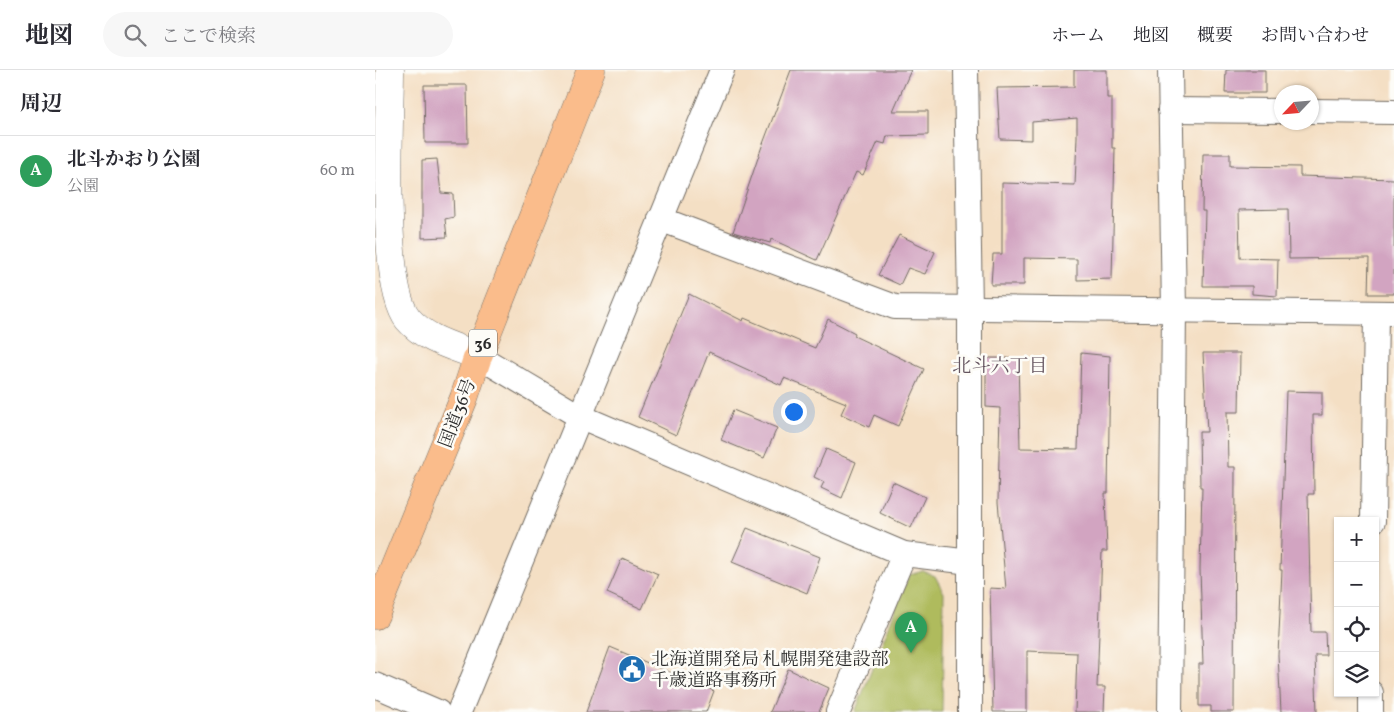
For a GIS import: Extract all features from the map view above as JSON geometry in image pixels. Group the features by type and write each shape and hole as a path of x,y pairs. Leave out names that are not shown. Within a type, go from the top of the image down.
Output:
{"highway":[{"name":"国道36号","path":"375,616 464,398 478,356 591,70"}],"street":[{"path":"391,70 383,223 399,304 407,317 429,337 478,356 579,416 905,554 970,562"},
{"path":"459,712 721,70"},
{"path":"966,70 970,308 970,712"},
{"path":"1170,70 1174,310 1170,712"},
{"path":"1171,110 1274,111"},
{"path":"1319,111 1394,112"},
{"path":"660,219 895,307 1385,313 1373,517"},
{"path":"838,712 905,554"},
{"path":"375,684 438,712"},
{"path":"1371,697 1371,712"}],"green space":[{"path":"923,571 935,576 944,593 942,712 855,712 909,575"}],"building":[{"path":"791,70 911,70 893,111 928,111 928,135 887,136 885,144 878,142 863,175 856,172 817,260 771,239 770,243 733,232 761,149"},
{"path":"1074,70 1107,70 1107,98 1112,98 1112,148 1115,148 1112,279 1077,280 1077,259 1024,258 1024,285 991,285 993,254 1002,254 1002,183 1075,185 1077,137 1077,118 1032,122 1032,140 1000,139 997,88 1074,87"},
{"path":"1226,70 1265,70 1265,93 1225,93"},
{"path":"424,85 467,85 468,143 425,143"},
{"path":"1203,154 1230,154 1230,166 1300,167 1300,176 1394,179 1394,294 1368,294 1369,258 1289,259 1288,209 1239,210 1240,258 1278,259 1277,296 1252,294 1252,286 1203,286 1205,211 1202,211"},
{"path":"437,159 441,193 453,194 454,217 445,219 447,237 422,238 422,160"},
{"path":"899,235 935,252 925,274 908,268 900,285 878,275"},
{"path":"689,294 743,321 744,318 815,348 828,319 855,333 854,336 924,369 898,426 874,415 869,427 841,414 846,403 784,378 781,385 709,352 676,435 638,417"},
{"path":"1081,353 1110,356 1108,493 1105,493 1107,551 1102,551 1097,687 1105,687 1104,712 1075,712 1077,653 1027,651 1027,712 993,712 990,588 1006,589 998,502 1000,408 986,407 986,358 1018,358 1020,448 1078,449"},
{"path":"1203,353 1240,353 1239,412 1227,412 1228,467 1235,467 1234,712 1211,712 1211,706 1199,706 1199,664 1203,664 1200,569 1202,487 1200,487 1199,432 1207,432"},
{"path":"1286,391 1322,392 1322,415 1313,415 1314,494 1308,494 1311,632 1325,632 1326,655 1315,655 1317,712 1281,712 1278,655"},
{"path":"733,410 777,428 764,458 721,440"},
{"path":"826,449 856,462 842,498 821,488 824,482 814,477"},
{"path":"893,482 925,497 911,528 880,513"},
{"path":"747,528 820,557 807,593 732,562"},
{"path":"622,558 658,574 642,609 607,593"},
{"name":"北海道開発局 札幌開発建設部 千歳道路事務所","path":"610,647 714,691 706,712 586,712"},
{"path":"788,669 829,688 819,712 770,712"}],"place":[{"name":"北斗かおり公園","path":"911,653"},
{"name":"北海道開発局 札幌開発建設部 千歳道路事務所","path":"632,669"}],"district":[{"name":"北斗六丁目","path":"1000,365"}]}
